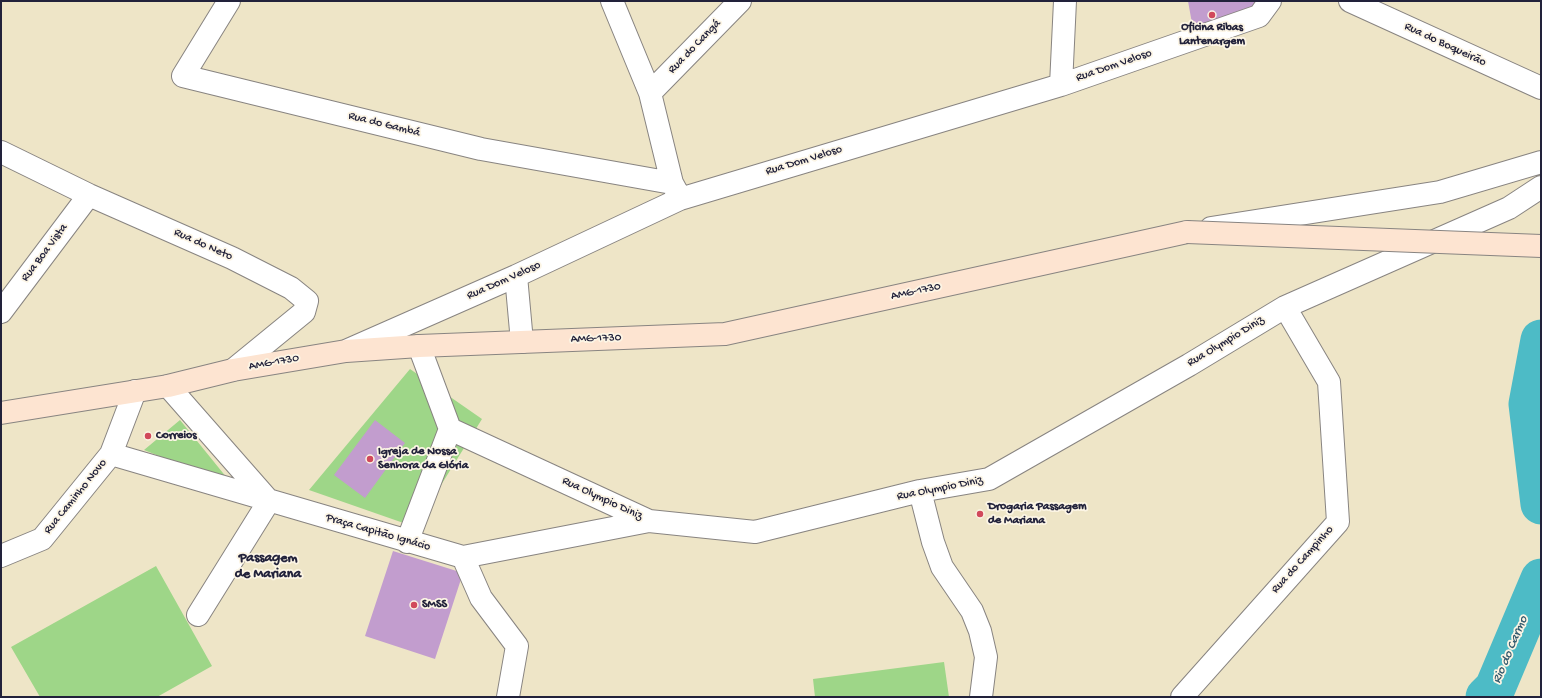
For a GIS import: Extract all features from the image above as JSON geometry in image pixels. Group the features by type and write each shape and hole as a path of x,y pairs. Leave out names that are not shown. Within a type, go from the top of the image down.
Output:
{"main road":[{"name":"AMG-1730","path":"1,413 168,386 233,370 346,351 418,346 725,334 1187,232 1541,246"}],"street":[{"name":"Rua do Gambá","path":"229,1 183,76 481,149 676,191"},
{"path":"612,1 650,93 676,191"},
{"name":"Rua do Cangá","path":"650,93 740,1"},
{"path":"1061,85 1065,1"},
{"name":"Rua Dom Veloso","path":"346,351 516,276 676,191 1061,85 1259,16 1270,1"},
{"name":"Rua do Boqueirão","path":"1350,1 1541,88"},
{"name":"Rua do Neto","path":"1,152 89,195 232,258 270,277 305,298 307,301 304,312 233,370"},
{"path":"1187,232 1440,192 1541,162"},
{"name":"Rua Olympio Diniz","path":"450,429 649,520 755,532 920,491 989,479 1189,365 1285,307 1509,208 1541,187"},
{"name":"Rua Boa Vista","path":"1,312 89,195"},
{"path":"516,276 522,342"},
{"name":"Rua do Campinho","path":"1182,697 1338,522 1329,382 1285,307"},
{"path":"407,542 450,429 418,346"},
{"path":"168,386 269,501 198,615"},
{"name":"Rua Caminho Novo","path":"1,556 42,538 111,454 135,391"},
{"name":"Praça Capitão Ignácio","path":"111,454 462,557 649,520"},
{"path":"920,491 933,542 942,567 972,611 980,631 986,657 981,697"},
{"path":"462,557 480,598 517,646 508,697"}],"green space":[{"path":"410,369 482,419 415,527 309,490"},
{"path":"180,420 227,478 224,482 144,450"},
{"path":"156,566 212,666 157,697 40,697 11,647"},
{"path":"944,662 949,697 815,697 813,679"}],"building":[{"name":"Oficina Ribas Lantenargem","path":"1188,1 1256,1 1255,7 1193,29"},
{"name":"Igreja de Nossa Senhora da Glória","path":"375,420 405,443 365,498 334,475"},
{"name":"SMSS","path":"393,551 463,573 435,659 365,636"}],"waterway":[{"name":"Rio do Carmo","path":"1541,340 1529,404 1541,504"},
{"name":"Rio do Carmo","path":"1486,697 1495,688 1541,579"}],"place":[{"name":"Oficina Ribas Lantenargem","path":"1212,15"},
{"name":"Correios","path":"148,436"},
{"name":"Igreja de Nossa Senhora da Glória","path":"370,459"},
{"name":"Drogaria Passagem de Mariana","path":"980,514"},
{"name":"SMSS","path":"414,605"}],"district":[{"name":"Passagem de Mariana","path":"268,568"}]}
